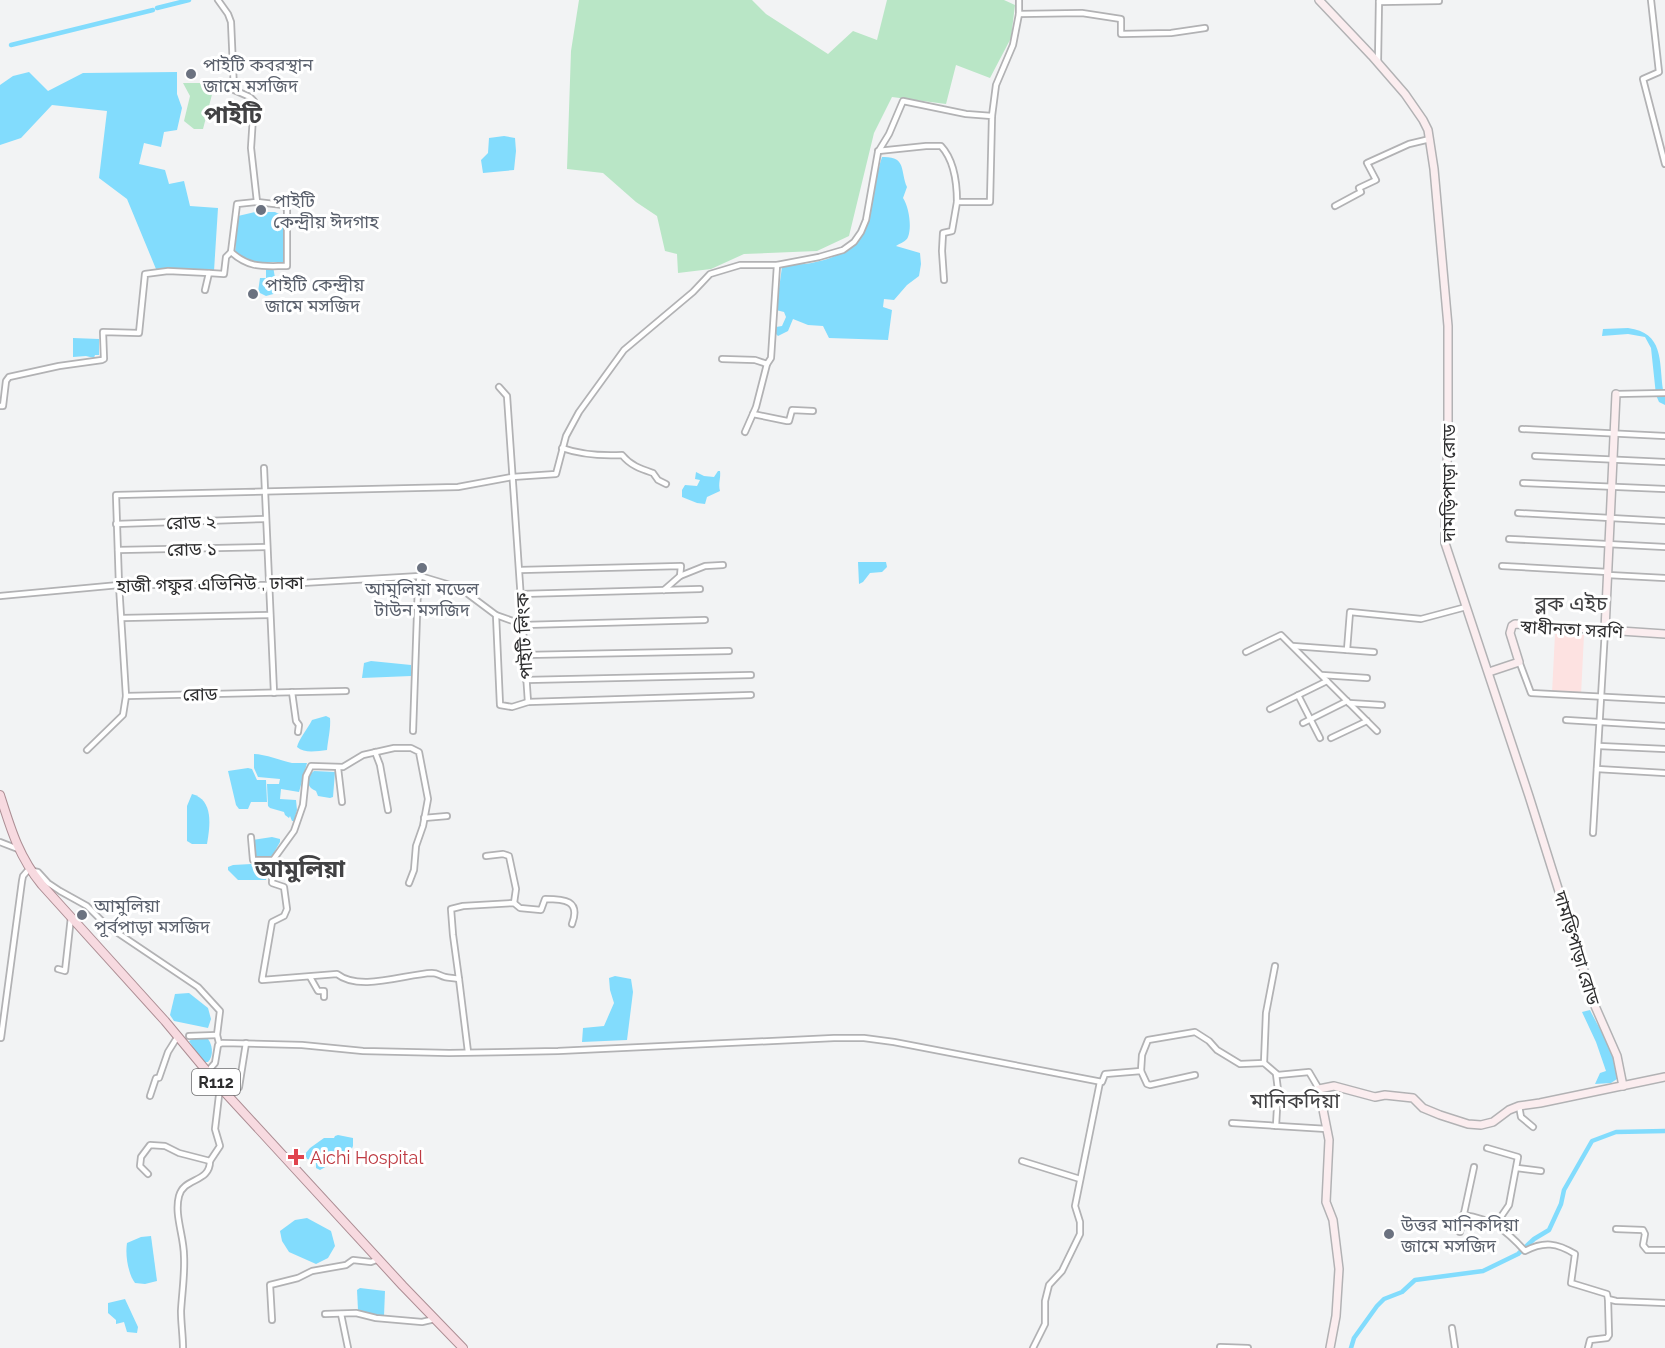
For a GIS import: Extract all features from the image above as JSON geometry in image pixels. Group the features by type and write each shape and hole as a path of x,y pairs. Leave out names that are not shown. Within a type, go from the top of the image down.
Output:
{"main road":[{"name":"দামড়িপাড়া রোড","path":"1319,0 1377,62 1423,120 1430,138 1448,327 1448,426 1444,531 1448,556 1489,672 1594,1006 1617,1056 1623,1086"},
{"path":"1605,630 1616,394"},
{"name":"স্বাধীনতা সরণি","path":"1489,672 1519,661 1510,633 1513,625 1665,634"},
{"name":"R112","path":"0,795 18,849 28,868 178,1036 220,1087 463,1348"},
{"path":"1330,1348 1336,1316 1339,1269 1333,1220 1326,1202 1329,1146 1319,1089 1334,1086 1375,1097 1385,1095 1413,1098 1423,1108 1440,1115 1468,1124 1481,1125 1493,1122 1509,1110 1519,1106 1540,1104 1665,1077"}],"street":[{"path":"218,0 231,22 234,90 254,101 251,148 257,202"},
{"path":"957,202 990,202 992,116 996,85 1013,45 1019,14 1019,0"},
{"path":"1651,0 1659,72 1643,79 1665,164"},
{"path":"1377,62 1379,1 1439,1"},
{"path":"1019,14 1082,13 1121,19 1121,34 1171,33 1205,28"},
{"path":"87,750 123,714 126,696 116,495 458,487 512,477 556,474 562,448 579,412 624,350 693,292 710,274 740,265 777,266 843,250 854,242 866,220 878,151 889,134 903,101 966,114 992,116"},
{"path":"1335,207 1361,192 1359,188 1376,180 1367,163 1409,144 1430,138"},
{"path":"878,151 941,146 949,154 957,202 952,231 943,233 944,280"},
{"path":"0,406 3,406 6,381 9,377 59,366 102,360 104,358 103,332 139,333 144,274 168,271 224,274 226,257 231,252 237,204 257,202 283,204 286,209 287,266 253,266 238,259 231,252"},
{"path":"745,432 771,358 777,266"},
{"path":"205,290 209,273"},
{"path":"722,358 754,360 767,364"},
{"name":"পাইটি লিংক","path":"499,387 507,396 528,702 751,695"},
{"path":"1616,394 1665,393"},
{"path":"753,414 789,421 792,410 813,411"},
{"path":"1522,429 1665,436"},
{"path":"562,448 600,456 622,455 637,468 653,473 658,480 666,484"},
{"path":"1535,456 1665,462"},
{"path":"264,468 274,693"},
{"path":"1523,483 1665,489"},
{"path":"1518,513 1665,521"},
{"name":"রোড ২","path":"116,524 265,519"},
{"path":"1509,539 1665,547"},
{"name":"রোড ১","path":"118,550 267,547"},
{"path":"664,590 680,576 705,566 723,565"},
{"path":"520,570 681,566 680,576"},
{"path":"1502,566 1665,578"},
{"path":"412,732 420,576 460,588 496,615 524,625 705,620"},
{"name":"হাজী গফুর এভিনিউ , ঢাকা","path":"0,596 119,585 268,585 420,576"},
{"path":"521,594 700,589"},
{"path":"1347,650 1350,612 1421,619 1466,608"},
{"path":"122,618 270,615"},
{"path":"496,615 500,705 512,708 528,702"},
{"path":"1593,832 1605,630"},
{"path":"1246,652 1281,635 1377,731"},
{"path":"1292,646 1374,652"},
{"path":"525,655 729,651"},
{"path":"1519,661 1531,693 1665,700"},
{"path":"526,680 751,675"},
{"path":"1321,675 1367,678"},
{"path":"1270,709 1327,681"},
{"name":"রোড","path":"126,696 345,691"},
{"path":"292,692 296,721 299,725 298,732"},
{"path":"1298,695 1320,738"},
{"path":"1303,723 1348,702 1382,705"},
{"path":"1566,720 1665,726"},
{"path":"1331,738 1367,721"},
{"path":"1599,746 1665,749"},
{"path":"409,883 414,870 416,846 428,799 419,752 411,748 394,748 363,755 350,764 338,768 311,766 306,777 303,805 294,831 273,860 272,883 284,887 287,909 284,916 272,922 262,980 337,974 346,981 385,981 415,974 436,973 444,977 459,979"},
{"path":"375,752 380,765 388,810"},
{"path":"338,768 342,802"},
{"path":"1597,769 1665,773"},
{"path":"424,818 447,816"},
{"path":"251,837 254,860 273,860"},
{"path":"0,842 18,849"},
{"path":"486,856 503,854 509,856 516,889 514,903"},
{"path":"1,1038 22,881 28,868 38,872 48,883 87,906 106,925 198,987 220,1011 217,1035 219,1043 215,1063 207,1072"},
{"path":"468,1052 451,909 463,906 514,903 520,908 541,910 545,899 567,900 574,915 572,924"},
{"path":"58,969 65,971 71,917"},
{"path":"1264,1063 1266,1013 1275,966"},
{"path":"310,977 315,988 318,991 324,991 324,997"},
{"path":"1195,1075 1147,1084 1141,1071 1142,1055 1148,1040 1195,1032 1209,1041 1217,1050 1240,1064 1264,1063 1276,1074 1278,1090 1276,1126"},
{"path":"189,1036 217,1035"},
{"path":"150,1096 168,1052 178,1036"},
{"path":"219,1043 302,1045 363,1051 468,1052 558,1051 812,1038 864,1038 956,1053 1100,1082"},
{"path":"239,1087 246,1043"},
{"path":"1033,1348 1045,1324 1045,1301 1049,1286 1062,1271 1080,1234 1080,1222 1075,1206 1100,1082 1105,1074 1141,1071"},
{"path":"1276,1074 1310,1072 1319,1089"},
{"path":"183,1348 181,1314 184,1253 177,1206 178,1198 181,1190 207,1174 210,1161 220,1146 215,1129 220,1087"},
{"path":"1519,1106 1521,1117 1533,1127"},
{"path":"1232,1123 1327,1129"},
{"path":"148,1174 140,1166 141,1157 150,1144 165,1146 179,1153 210,1161"},
{"path":"1487,1148 1518,1157 1509,1205 1496,1224"},
{"path":"1022,1161 1080,1179"},
{"path":"1460,1232 1474,1167"},
{"path":"1517,1168 1541,1171"},
{"path":"1463,1215 1496,1224 1508,1232 1525,1251 1551,1243 1575,1254 1572,1283 1607,1294 1608,1299 1608,1338 1590,1340 1587,1348"},
{"path":"1616,1229 1643,1230 1645,1234 1643,1245 1647,1250 1665,1250"},
{"path":"272,1320 270,1285 298,1278 312,1271 346,1265 353,1260 371,1262 379,1259"},
{"path":"1608,1299 1665,1303"},
{"path":"325,1314 356,1313 376,1318 422,1322 435,1319"},
{"path":"341,1314 348,1348"},
{"path":"1452,1328 1455,1348"},
{"path":"1220,1347 1248,1348"}],"shaded area":[{"path":"1555,634 1584,635 1581,695 1552,693"}],"green space":[{"path":"579,0 752,0 766,14 828,54 853,31 877,40 887,0 1004,0 1015,5 1011,38 990,78 956,65 946,104 892,97 874,133 849,236 817,251 744,254 711,269 678,273 677,254 665,251 657,216 636,202 603,173 567,169 571,51"},
{"path":"183,83 215,83 203,129 194,129 184,121 190,96"}],"water":[{"path":"29,72 48,91 83,73 177,72 177,94 182,108 177,130 164,132 161,147 144,143 139,164 165,170 169,184 184,181 190,206 218,208 214,271 156,269 127,199 99,178 107,111 52,105 21,138 0,145 0,85 13,76"},
{"path":"504,136 515,138 514,170 483,173 481,160 488,153 489,138"},
{"path":"882,157 890,157 899,162 907,187 903,198 907,206 910,228 906,240 896,246 920,253 921,264 919,276 907,285 894,300 884,299 883,307 892,310 888,340 829,338 823,326 808,325 793,319 788,331 778,336 776,327 782,326 786,317 784,312 776,310 782,267 788,263 802,264 824,260 841,253 854,243 868,219"},
{"path":"255,212 275,212 285,217 285,262 254,262 235,253 238,216"},
{"path":"266,266 273,266 276,284 288,279 288,290 266,296 258,292 260,278 266,278"},
{"path":"1628,328 1648,336 1658,350 1665,405 1659,402 1656,395 1651,348 1645,337 1628,334 1602,336 1603,329"},
{"path":"73,338 99,339 99,355 95,355 94,358 73,357"},
{"path":"720,471 720,491 707,497 705,504 682,497 685,485 697,486 700,480 695,479 696,472 714,477"},
{"path":"858,562 886,562 887,567 882,572 870,573 859,584"},
{"path":"371,661 411,665 411,676 362,678 364,663"},
{"path":"326,716 330,718 327,750 307,751 297,747 312,720"},
{"path":"254,754 292,763 307,763 299,792 281,789 280,799 296,800 297,810 294,821 284,812 268,806 267,784 279,784 280,779 258,777 254,768"},
{"path":"252,769 257,780 266,780 267,802 251,802 248,809 239,809 228,771"},
{"path":"314,771 335,772 333,797 318,796 310,786 309,775"},
{"path":"192,794 204,802 209,814 207,844 192,844 187,841 187,806"},
{"path":"272,837 280,839 280,842 271,858 254,857 253,840"},
{"path":"269,863 266,880 238,880 228,870 228,867 233,865"},
{"path":"615,976 631,979 633,992 627,1040 582,1042 583,1028 604,1026 614,1003 609,978"},
{"path":"189,993 208,1008 211,1019 208,1028 174,1021 170,1015 175,994"},
{"path":"1590,1010 1615,1061 1617,1079 1611,1083 1595,1084 1600,1073 1606,1071 1582,1012"},
{"path":"206,1037 212,1053 208,1062 202,1062 189,1041"},
{"path":"338,1135 353,1138 353,1146 345,1166 329,1165 320,1170 316,1168 316,1161 307,1159 305,1154 324,1138 334,1138"},
{"path":"307,1218 331,1231 335,1246 328,1258 316,1264 289,1252 282,1241 280,1231 295,1220"},
{"path":"151,1236 157,1281 145,1284 135,1283 128,1264 127,1243 141,1237"},
{"path":"360,1288 385,1291 384,1316 358,1310 357,1290"},
{"path":"125,1299 138,1327 137,1333 127,1332 124,1322 116,1324 116,1320 108,1313 108,1303"}],"waterway":[{"path":"157,8 189,0"},
{"path":"11,45 153,10"},
{"path":"1351,1348 1354,1338 1377,1306 1384,1299 1402,1292 1415,1280 1483,1271 1518,1254 1534,1239 1549,1230 1561,1204 1564,1190 1592,1141 1616,1132 1665,1131"}],"place":[{"name":"পাইটি কবরস্থান জামে মসজিদ","path":"191,74"},
{"name":"পাইটি কেন্দ্রীয় ঈদগাহ","path":"261,210"},
{"name":"পাইটি কেন্দ্রীয় জামে মসজিদ","path":"253,294"},
{"name":"আমুলিয়া মডেল টাউন মসজিদ","path":"422,568"},
{"name":"আমুলিয়া পূর্বপাড়া মসজিদ","path":"82,915"},
{"name":"Aichi Hospital","path":"296,1157"},
{"name":"উত্তর মানিকদিয়া জামে মসজিদ","path":"1389,1234"}],"district":[{"name":"পাইটি","path":"233,114"},
{"name":"ব্লক এইচ","path":"1571,603"},
{"name":"আমুলিয়া","path":"300,868"},
{"name":"মানিকদিয়া","path":"1295,1100"}]}
